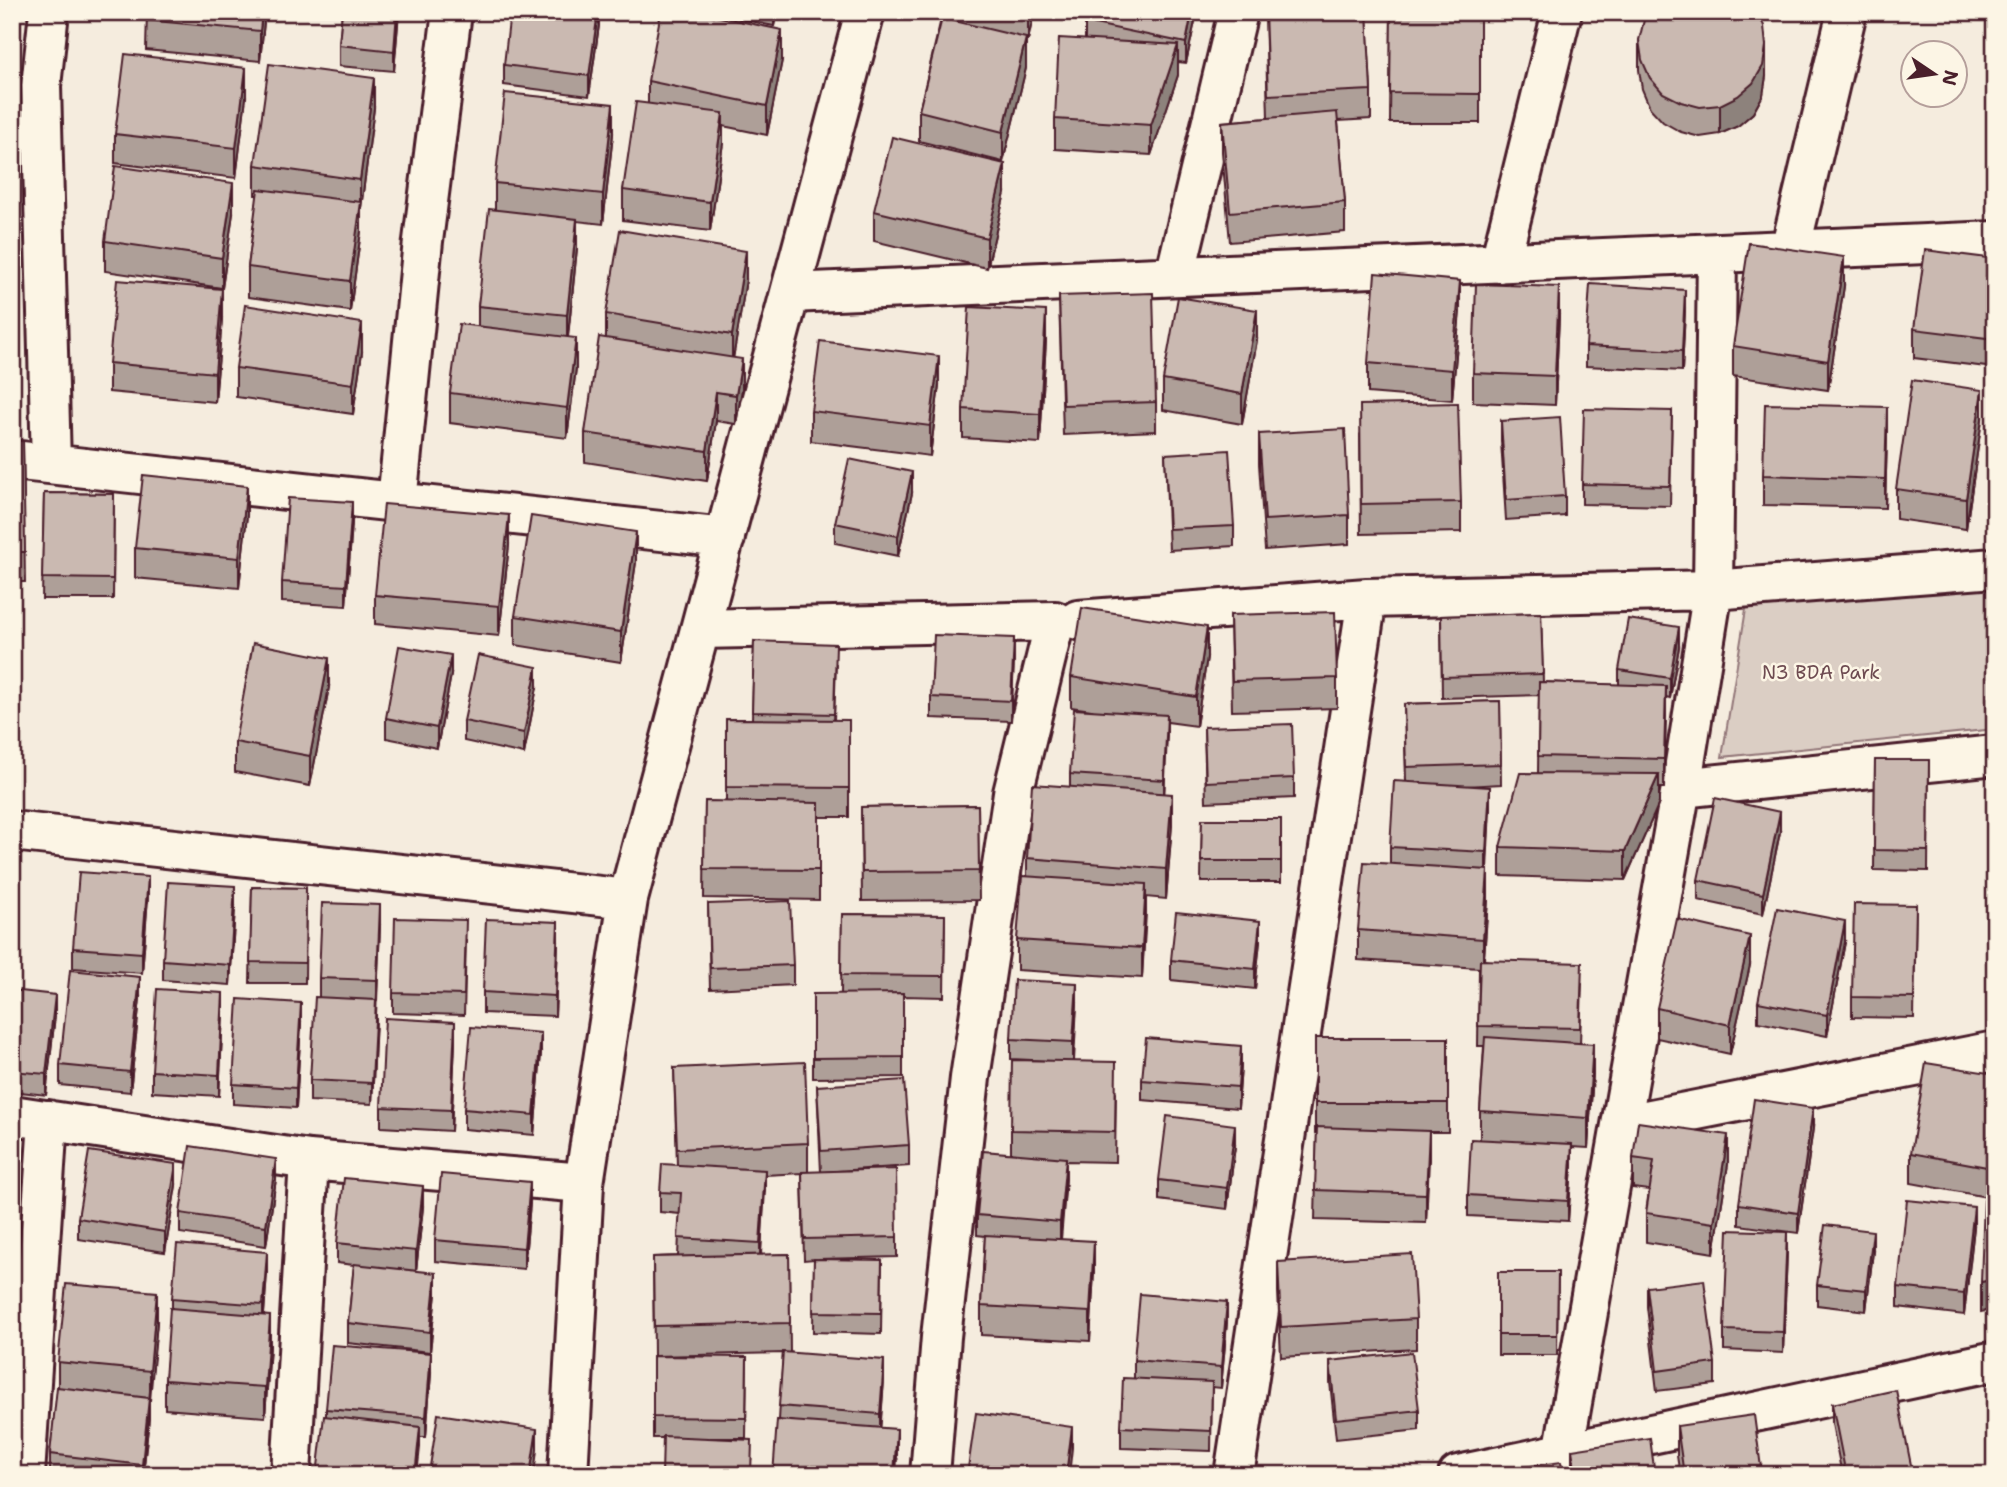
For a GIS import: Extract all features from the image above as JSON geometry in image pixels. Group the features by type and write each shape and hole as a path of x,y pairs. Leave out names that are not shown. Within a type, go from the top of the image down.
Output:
{"street":[{"path":"49,12 27,85 51,464"},
{"path":"397,502 423,241 452,12"},
{"path":"568,1475 584,1183 628,899 865,12"},
{"path":"1175,276 1238,12"},
{"path":"1500,263 1562,12"},
{"path":"1790,250 1847,12"},
{"path":"790,293 1995,241"},
{"path":"1563,1454 1681,788 1713,590 1717,253"},
{"path":"12,460 724,538"},
{"path":"700,629 1055,621 1367,598 1713,590 1995,568"},
{"path":"1234,1475 1367,598"},
{"path":"930,1475 941,1337 972,1064 1013,793 1055,621"},
{"path":"1681,788 1995,755"},
{"path":"12,831 628,899"},
{"path":"1621,1125 1995,1051"},
{"path":"26,1475 30,1117 309,1160 584,1183"},
{"path":"291,1475 309,1160"},
{"path":"1458,1475 1995,1361"}],"green space":[{"name":"N3 BDA Park","path":"1995,585 1995,729 1722,757 1747,603"}],"building":[{"path":"147,12 262,12 260,31 146,20"},
{"path":"342,12 397,12 394,51 339,45"},
{"path":"510,12 598,12 589,76 504,65"},
{"path":"661,12 696,12 782,30 767,106 648,81"},
{"path":"1087,12 1192,12 1186,43 1085,22"},
{"path":"1265,12 1367,12 1371,90 1268,95"},
{"path":"1391,12 1480,12 1480,94 1390,93"},
{"path":"1648,12 1758,12 1764,26 1766,46 1763,66 1753,83 1738,96 1720,105 1700,107 1681,102 1663,93 1650,78 1642,60 1639,40"},
{"path":"942,18 1026,38 1003,132 919,111"},
{"path":"1059,38 1178,45 1151,125 1055,119"},
{"path":"125,54 246,68 236,148 115,134"},
{"path":"269,64 374,78 360,180 255,165"},
{"path":"505,93 613,104 603,194 495,183"},
{"path":"636,102 723,113 710,202 623,190"},
{"path":"1337,112 1345,202 1230,212 1222,122"},
{"path":"892,137 1005,164 987,238 874,211"},
{"path":"115,166 233,183 222,258 105,241"},
{"path":"258,189 361,202 350,281 248,267"},
{"path":"489,209 577,219 567,315 478,306"},
{"path":"620,230 746,251 732,335 606,314"},
{"path":"1749,243 1844,257 1828,361 1733,346"},
{"path":"1925,250 1995,259 1995,339 1914,329"},
{"path":"1375,273 1460,281 1452,370 1368,363"},
{"path":"117,280 222,289 215,373 109,363"},
{"path":"1476,284 1559,287 1555,376 1473,373"},
{"path":"1590,284 1685,290 1682,351 1586,346"},
{"path":"1153,293 1156,402 1063,405 1059,296"},
{"path":"1178,297 1257,310 1242,394 1163,380"},
{"path":"245,305 362,323 353,384 236,368"},
{"path":"969,307 1046,311 1040,414 963,409"},
{"path":"459,324 576,338 567,408 450,393"},
{"path":"599,337 742,359 736,395 716,392 707,451 585,433"},
{"path":"820,341 939,356 930,426 811,411"},
{"path":"1912,380 1982,390 1966,499 1896,489"},
{"path":"1458,403 1461,502 1361,504 1360,405"},
{"path":"1765,404 1887,407 1885,479 1763,475"},
{"path":"1584,409 1672,411 1670,486 1582,484"},
{"path":"1560,417 1565,496 1506,500 1501,421"},
{"path":"1345,429 1349,515 1265,520 1259,434"},
{"path":"12,441 23,441 25,552 12,552"},
{"path":"1229,450 1234,526 1169,529 1165,454"},
{"path":"849,459 912,472 898,536 835,523"},
{"path":"143,475 247,486 239,558 135,548"},
{"path":"44,493 114,494 113,579 42,578"},
{"path":"288,498 352,502 346,586 282,582"},
{"path":"384,504 509,515 499,606 375,595"},
{"path":"531,516 636,532 621,632 515,616"},
{"path":"1082,608 1207,627 1196,697 1071,677"},
{"path":"1335,612 1337,678 1232,681 1230,615"},
{"path":"1541,613 1543,674 1442,677 1441,616"},
{"path":"1628,619 1679,627 1670,678 1619,670"},
{"path":"934,635 1014,638 1011,701 931,697"},
{"path":"754,641 836,644 834,714 752,712"},
{"path":"253,643 329,658 310,756 235,742"},
{"path":"399,646 451,655 437,728 386,718"},
{"path":"478,655 537,667 524,733 464,721"},
{"path":"1539,682 1666,686 1664,759 1538,756"},
{"path":"1500,701 1501,764 1406,767 1404,704"},
{"path":"1074,709 1167,715 1164,780 1070,774"},
{"path":"726,719 849,720 849,788 726,787"},
{"path":"1292,724 1294,778 1206,782 1204,727"},
{"path":"1875,760 1929,760 1928,851 1874,850"},
{"path":"1992,763 1995,763 1995,854 1991,854"},
{"path":"1520,773 1659,774 1625,851 1500,847"},
{"path":"1394,781 1490,787 1486,852 1390,847"},
{"path":"1032,784 1172,794 1166,869 1027,858"},
{"path":"1715,798 1780,812 1763,894 1698,880"},
{"path":"705,801 819,803 819,870 704,869"},
{"path":"978,805 979,871 862,872 861,807"},
{"path":"1202,819 1281,819 1281,861 1201,861"},
{"path":"1364,862 1488,870 1483,939 1358,930"},
{"path":"79,872 148,877 142,953 73,948"},
{"path":"1022,876 1146,884 1142,948 1017,940"},
{"path":"168,882 235,886 230,965 163,960"},
{"path":"252,887 306,888 305,963 250,962"},
{"path":"790,901 793,965 710,968 708,904"},
{"path":"322,903 380,905 377,980 319,978"},
{"path":"1854,904 1916,905 1914,998 1852,997"},
{"path":"1777,908 1845,921 1827,1015 1758,1002"},
{"path":"1176,912 1260,921 1255,969 1171,960"},
{"path":"842,914 945,915 944,976 841,975"},
{"path":"395,918 466,920 464,995 393,993"},
{"path":"486,919 558,922 555,996 483,992"},
{"path":"1677,919 1750,936 1730,1025 1657,1008"},
{"path":"1480,960 1582,963 1580,1028 1478,1026"},
{"path":"70,970 140,977 130,1072 60,1065"},
{"path":"1014,980 1077,983 1073,1042 1011,1039"},
{"path":"157,989 223,993 219,1075 152,1071"},
{"path":"12,990 55,995 46,1074 12,1071"},
{"path":"903,993 903,1057 813,1058 813,994"},
{"path":"315,997 376,1000 372,1083 310,1080"},
{"path":"238,999 301,1003 296,1088 233,1084"},
{"path":"385,1018 455,1022 451,1110 381,1107"},
{"path":"471,1027 541,1033 534,1115 464,1109"},
{"path":"1485,1037 1593,1044 1588,1118 1480,1111"},
{"path":"1146,1038 1241,1046 1238,1087 1142,1080"},
{"path":"1315,1038 1448,1038 1448,1103 1315,1103"},
{"path":"1012,1060 1116,1062 1115,1132 1011,1130"},
{"path":"805,1062 808,1143 677,1149 674,1068"},
{"path":"1926,1063 1995,1074 1995,1121 1987,1167 1911,1153"},
{"path":"904,1080 909,1145 821,1151 817,1086"},
{"path":"1754,1099 1813,1108 1798,1213 1739,1204"},
{"path":"12,1115 16,1115 12,1162"},
{"path":"1167,1116 1235,1125 1227,1188 1159,1180"},
{"path":"1638,1122 1728,1135 1714,1223 1646,1213 1654,1161 1633,1158"},
{"path":"1317,1127 1429,1131 1426,1194 1315,1190"},
{"path":"1471,1139 1572,1144 1568,1201 1468,1195"},
{"path":"190,1146 276,1159 266,1226 180,1213"},
{"path":"89,1151 176,1164 165,1232 78,1218"},
{"path":"983,1151 1066,1158 1060,1222 977,1215"},
{"path":"662,1164 765,1170 760,1243 678,1238 681,1193 660,1192"},
{"path":"896,1169 897,1237 804,1239 802,1172"},
{"path":"441,1174 530,1182 524,1248 435,1240"},
{"path":"344,1178 423,1186 416,1251 337,1243"},
{"path":"1995,1197 1995,1279 1981,1282 1984,1200"},
{"path":"1907,1200 1974,1207 1964,1294 1898,1287"},
{"path":"12,1209 17,1209 12,1253"},
{"path":"1825,1225 1873,1231 1866,1290 1817,1285"},
{"path":"1728,1230 1787,1232 1783,1332 1724,1330"},
{"path":"985,1235 1094,1241 1090,1312 981,1306"},
{"path":"177,1244 267,1252 263,1305 172,1298"},
{"path":"789,1254 790,1323 654,1326 653,1257"},
{"path":"1412,1254 1416,1319 1281,1327 1278,1262"},
{"path":"814,1259 882,1260 881,1313 813,1312"},
{"path":"354,1264 436,1273 430,1332 348,1323"},
{"path":"1498,1272 1558,1272 1557,1335 1498,1335"},
{"path":"1704,1280 1715,1363 1657,1371 1647,1287"},
{"path":"66,1284 157,1292 150,1371 58,1362"},
{"path":"1140,1294 1227,1302 1221,1367 1134,1360"},
{"path":"170,1308 270,1316 265,1387 165,1380"},
{"path":"332,1345 431,1353 426,1417 326,1409"},
{"path":"783,1352 884,1360 880,1414 779,1406"},
{"path":"1412,1352 1419,1410 1336,1419 1330,1361"},
{"path":"653,1356 747,1357 746,1418 653,1417"},
{"path":"1123,1378 1212,1382 1211,1431 1121,1427"},
{"path":"57,1387 149,1398 142,1465 50,1454"},
{"path":"1896,1390 1913,1475 1846,1475 1832,1404"},
{"path":"976,1413 1072,1427 1066,1475 967,1475"},
{"path":"438,1414 537,1429 530,1475 429,1473"},
{"path":"1754,1415 1762,1475 1684,1475 1677,1426"},
{"path":"324,1416 420,1427 415,1475 317,1475"},
{"path":"777,1420 897,1429 894,1475 773,1475"},
{"path":"663,1436 752,1440 751,1475 662,1475"},
{"path":"1650,1438 1655,1475 1576,1475 1572,1450"},
{"path":"1561,1462 1563,1475 1484,1475 1484,1472"},
{"path":"55,1470 111,1475 54,1475"}]}
